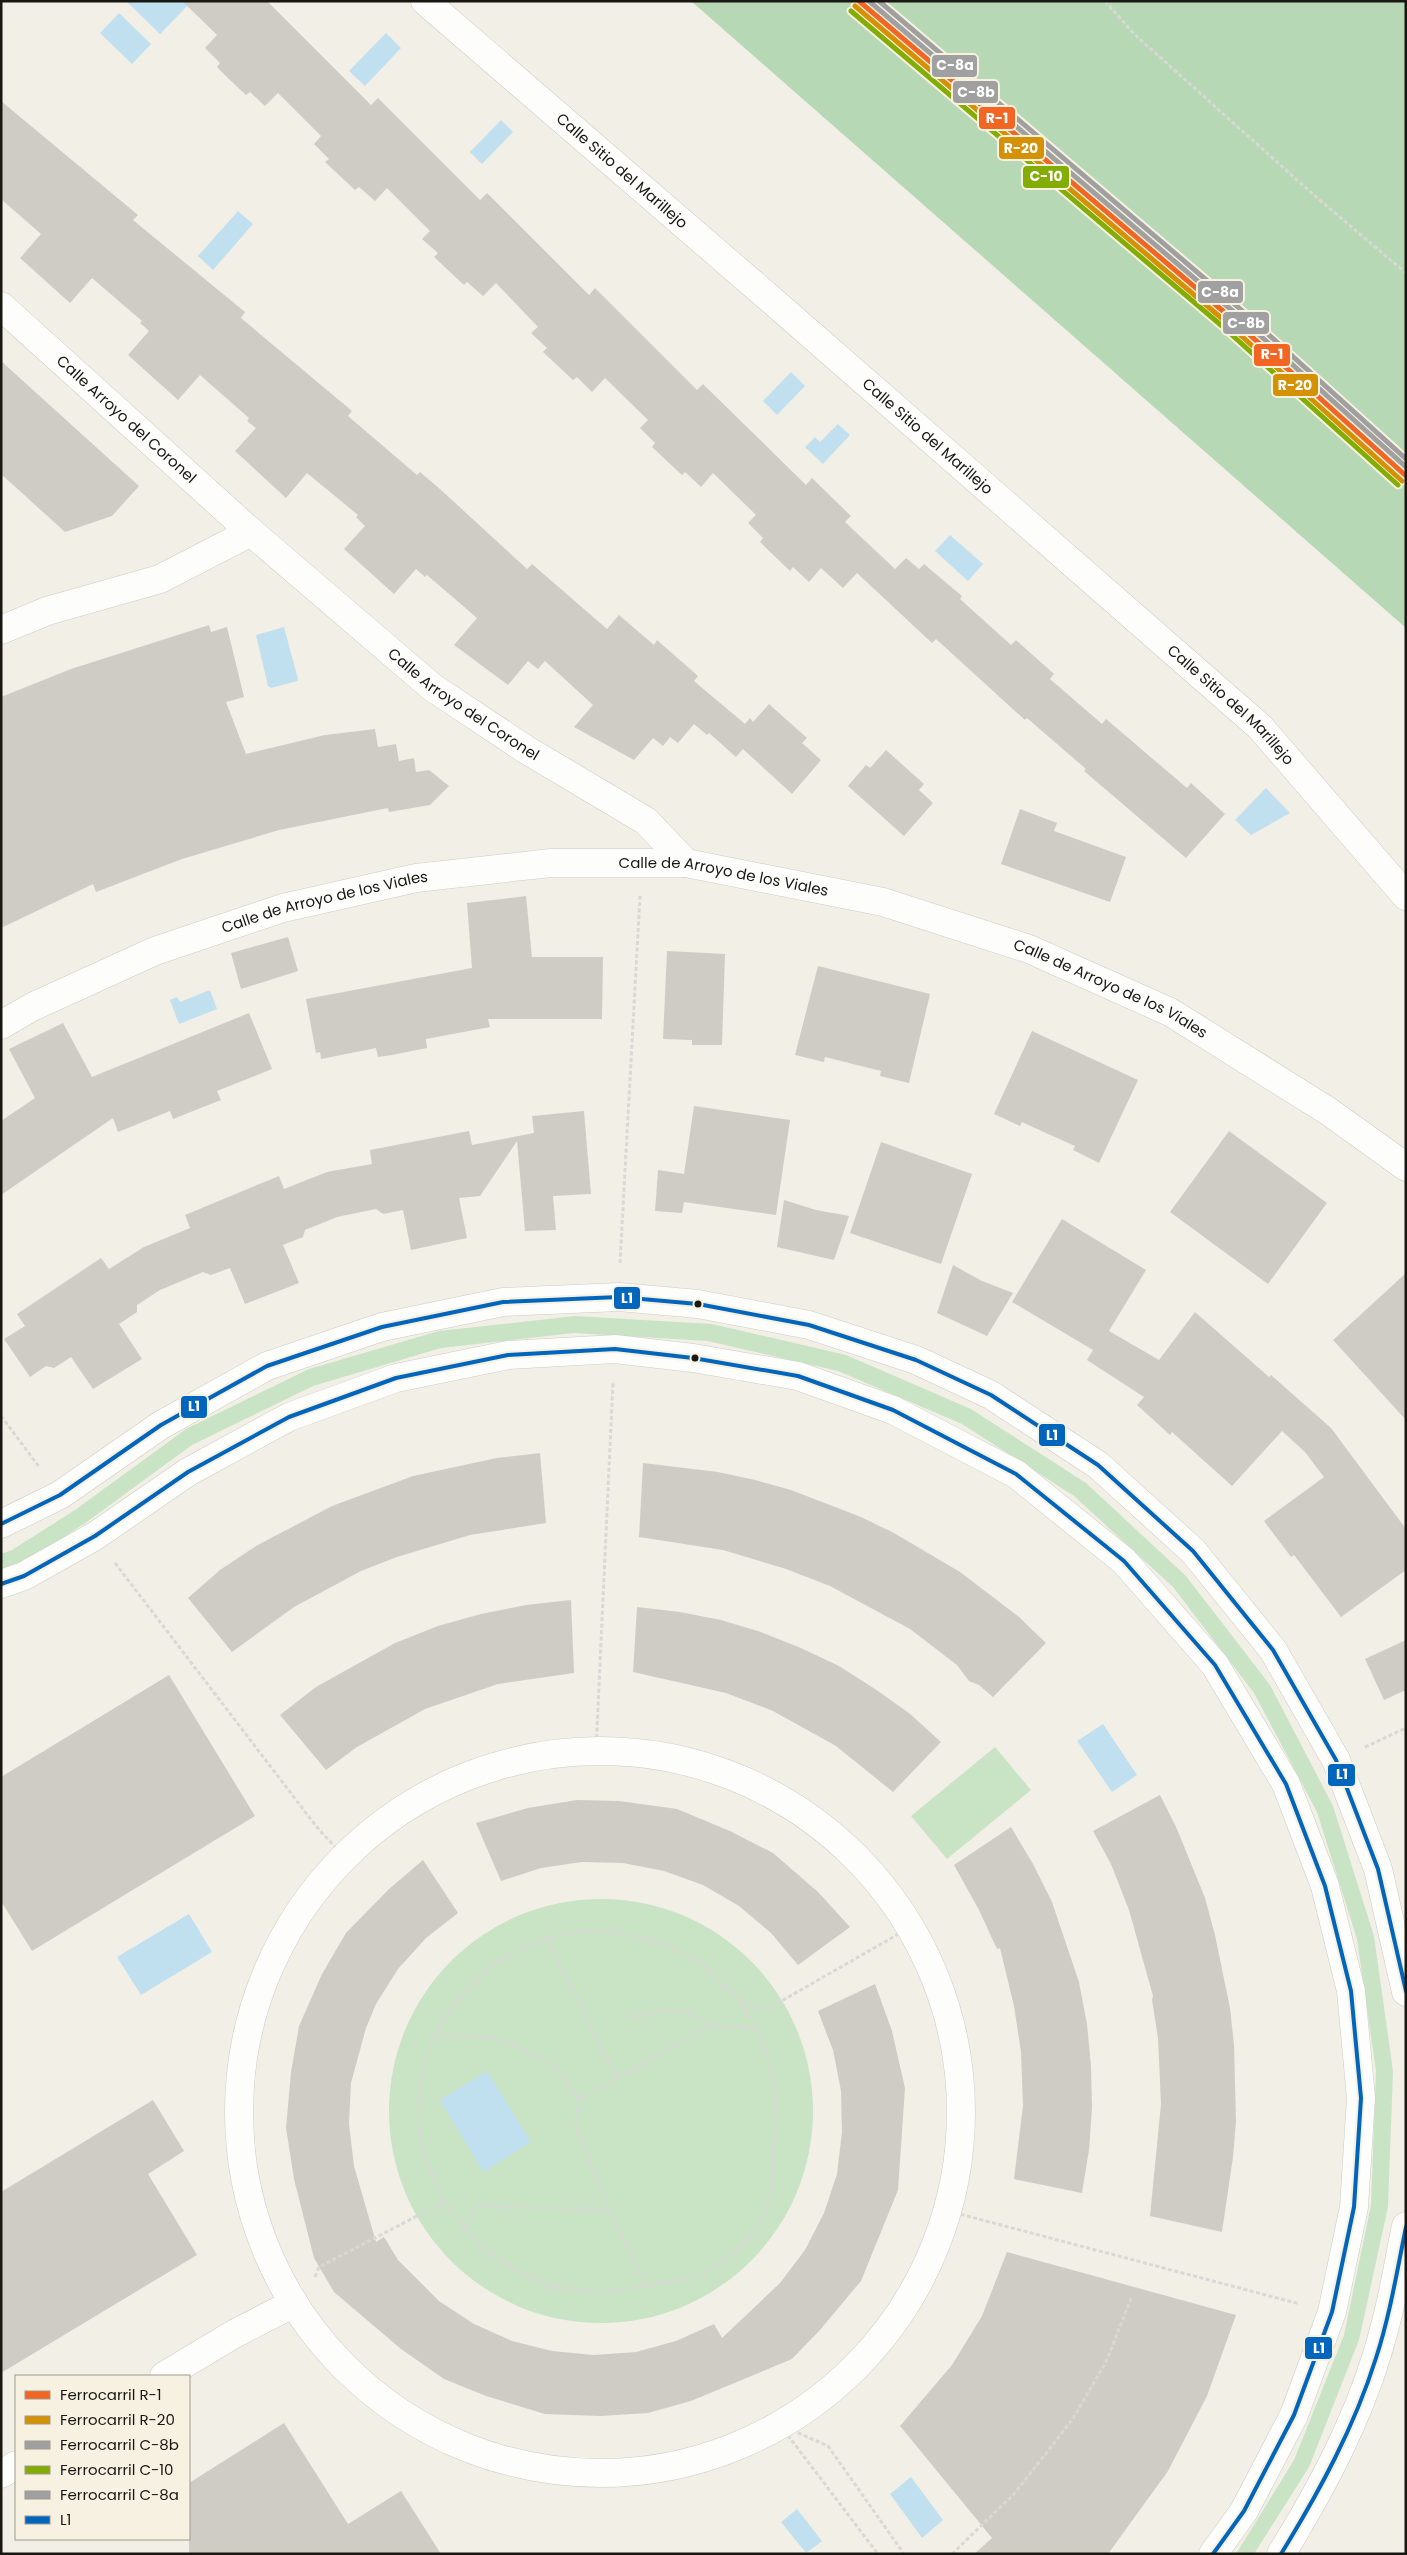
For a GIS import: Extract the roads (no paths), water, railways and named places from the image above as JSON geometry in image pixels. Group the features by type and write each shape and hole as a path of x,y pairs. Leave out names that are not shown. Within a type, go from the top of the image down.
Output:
{"street":[{"name":"Calle Sitio del Marillejo","path":"425,1 775,303 1260,727 1406,896"},
{"name":"Calle Arroyo del Coronel","path":"1,306 251,532 432,687 525,749 646,822 686,863"},
{"path":"1,630 47,611 160,580 251,532"},
{"name":"Calle de Arroyo de los Viales","path":"1,1025 32,1007 155,951 283,908 426,877 551,863 686,863 883,902 1029,949 1170,1012 1328,1112 1406,1167"},
{"path":"1,1524 60,1495 161,1426 267,1366 382,1327 503,1302 619,1297 698,1304 809,1325 916,1360 991,1395 1098,1465 1193,1550 1272,1650 1336,1760 1375,1860 1406,1992"},
{"path":"1,1584 24,1576 95,1536 188,1472 288,1417 396,1378 508,1355 616,1349 693,1358 798,1376 892,1410 1016,1474 1124,1561 1215,1665 1286,1784 1325,1886 1350,1991 1361,2098 1354,2207 1332,2312 1294,2415 1244,2510 1213,2554"},
{"path":"596,1751 663,1756 728,1774 788,1803 842,1844 888,1893 923,1950 948,2012 960,2078 960,2145 948,2211 929,2263 901,2312 867,2356 826,2393 780,2425 736,2446 689,2461 640,2470 590,2472 541,2468 493,2456 429,2428 403,2414 372,2390 328,2349 294,2303 274,2268 255,2221 244,2174 238,2124 240,2075 248,2026 263,1979 284,1935 311,1894 343,1856 397,1812 459,1779 526,1758 596,1751"},
{"path":"1281,2554 1312,2504 1354,2418 1385,2327 1406,2226"},
{"path":"166,2375 234,2334 294,2303"},
{"path":"1,2474 15,2466"}],"water":[{"path":"130,1 192,1 160,34 128,3"},
{"path":"119,13 151,44 132,64 100,33"},
{"path":"386,33 401,48 365,86 349,71"},
{"path":"501,120 513,132 482,164 470,152"},
{"path":"238,211 253,224 213,270 198,256"},
{"path":"791,372 805,386 777,415 763,401"},
{"path":"838,424 850,435 823,464 805,447 815,437 820,442"},
{"path":"950,535 983,564 968,581 935,551"},
{"path":"284,627 298,679 297,681 271,688 268,686 256,635"},
{"path":"1266,788 1290,813 1251,835 1235,820"},
{"path":"210,990 217,1009 179,1024 170,1000 177,997 180,1002"},
{"path":"1103,1724 1137,1775 1112,1792 1077,1741"},
{"path":"189,1914 212,1952 141,1995 117,1957"},
{"path":"487,2071 531,2142 483,2172 440,2100"},
{"path":"911,2477 943,2520 922,2538 890,2494"},
{"path":"797,2509 822,2541 806,2553 781,2522"}],"rail line":[{"name":"R-1","path":"859,1 1230,317 1406,476"},
{"name":"C-8b","path":"869,1 1234,312 1406,467"},
{"name":"C-8a","path":"879,1 1238,307 1406,459"},
{"name":"R-20","path":"855,6 1226,322 1402,481"},
{"name":"C-10","path":"851,11 1222,326 1398,485"}]}
